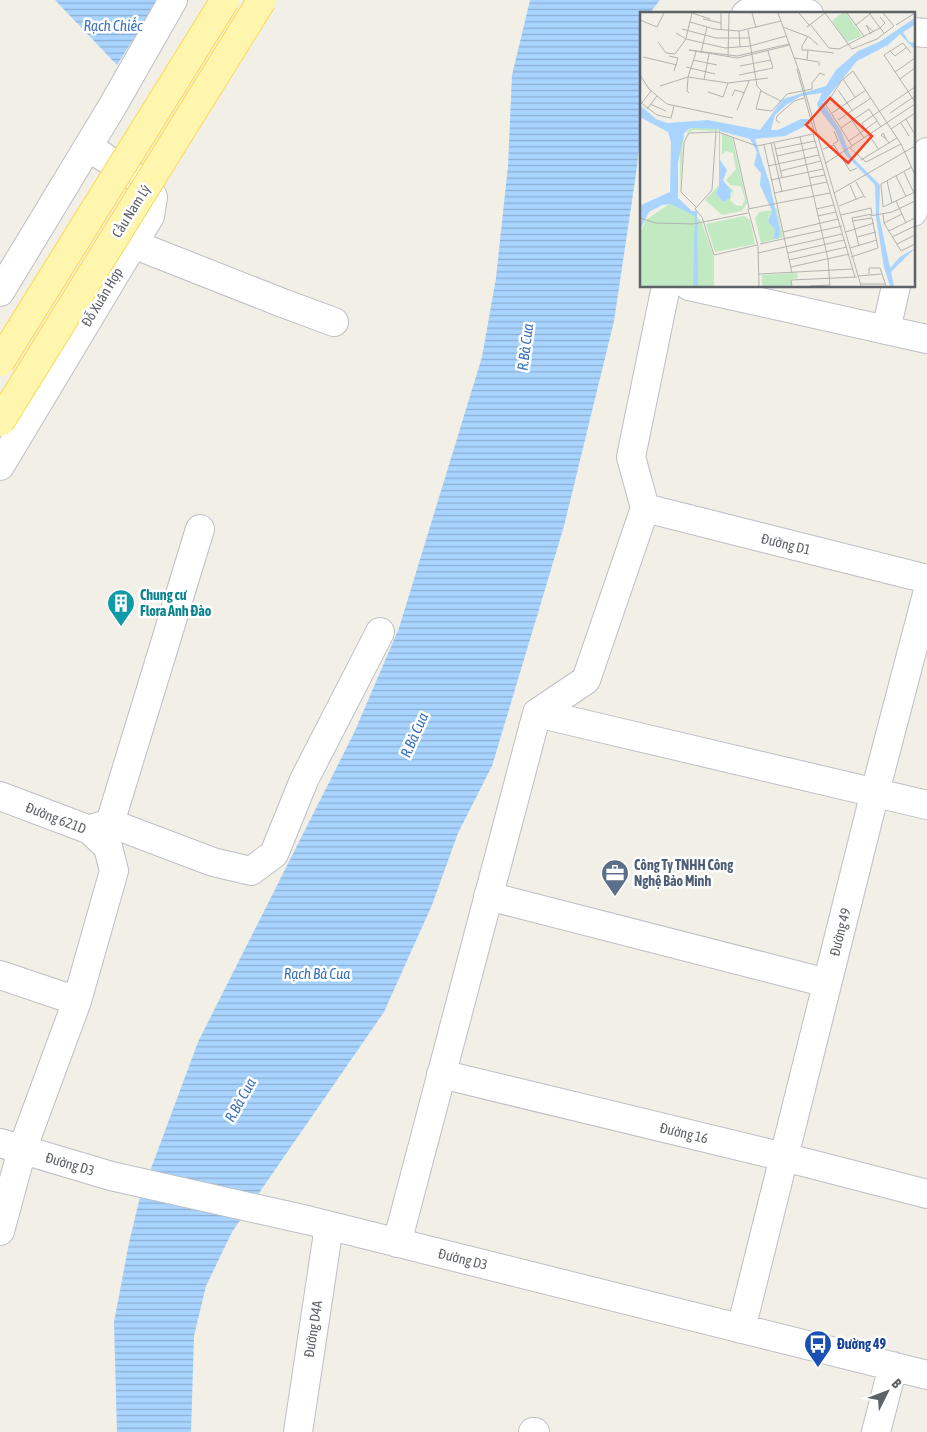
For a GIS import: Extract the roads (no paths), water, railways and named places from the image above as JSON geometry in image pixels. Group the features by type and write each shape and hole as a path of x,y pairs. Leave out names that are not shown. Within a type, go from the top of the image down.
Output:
{"main road":[{"path":"0,362 225,0"},
{"name":"Cầu Nam Lý","path":"0,422 262,0"}],"street":[{"path":"0,292 112,107 173,0"},
{"path":"749,12 763,4 800,12"},
{"path":"914,32 927,34"},
{"name":"Đỗ Xuân Hợp","path":"0,466 150,216 153,197 146,184 88,147"},
{"path":"914,208 927,152"},
{"path":"133,244 334,322"},
{"path":"397,1243 537,713 586,680 644,508 631,457 666,288"},
{"path":"698,288 927,339"},
{"path":"886,330 896,288"},
{"name":"Đường D1","path":"644,508 927,579"},
{"path":"0,1231 11,1146 77,1001 114,871 102,833 200,529"},
{"name":"Đường 49","path":"741,1329 875,792 927,594"},
{"name":"Đường 621D","path":"0,796 102,833 251,871 274,854 304,780 380,632"},
{"path":"537,713 927,805"},
{"path":"488,896 827,983"},
{"path":"0,975 77,1001"},
{"name":"Đường 16","path":"441,1074 927,1193"},
{"name":"Đường D3","path":"11,1146 111,1176 318,1223 927,1375"},
{"name":"Đường D4A","path":"298,1432 318,1223"},
{"path":"876,1432 893,1366"}],"water":[{"name":"Rạch Chiếc","path":"55,0 155,0 155,5 117,65"},
{"name":"Rạch Bà Cua","path":"530,0 660,0 651,12 640,12 640,140 636,174 614,321 564,526 492,766 458,833 432,905 384,1012 232,1232 206,1286 194,1336 191,1432 117,1432 114,1322 139,1201 198,1042 354,733 399,628 482,357 496,278 508,166 512,75"}],"place":[{"name":"Chung cư Flora Anh Đào","path":"121,627"},
{"name":"Công Ty TNHH Công Nghệ Bảo Minh","path":"615,897"},
{"name":"Đường 49","path":"818,1368"}],"water label":[{"name":"R.Bà Cua","path":"525,347"},
{"name":"R.Bà Cua","path":"414,735"},
{"name":"R.Bà Cua","path":"240,1100"}]}
